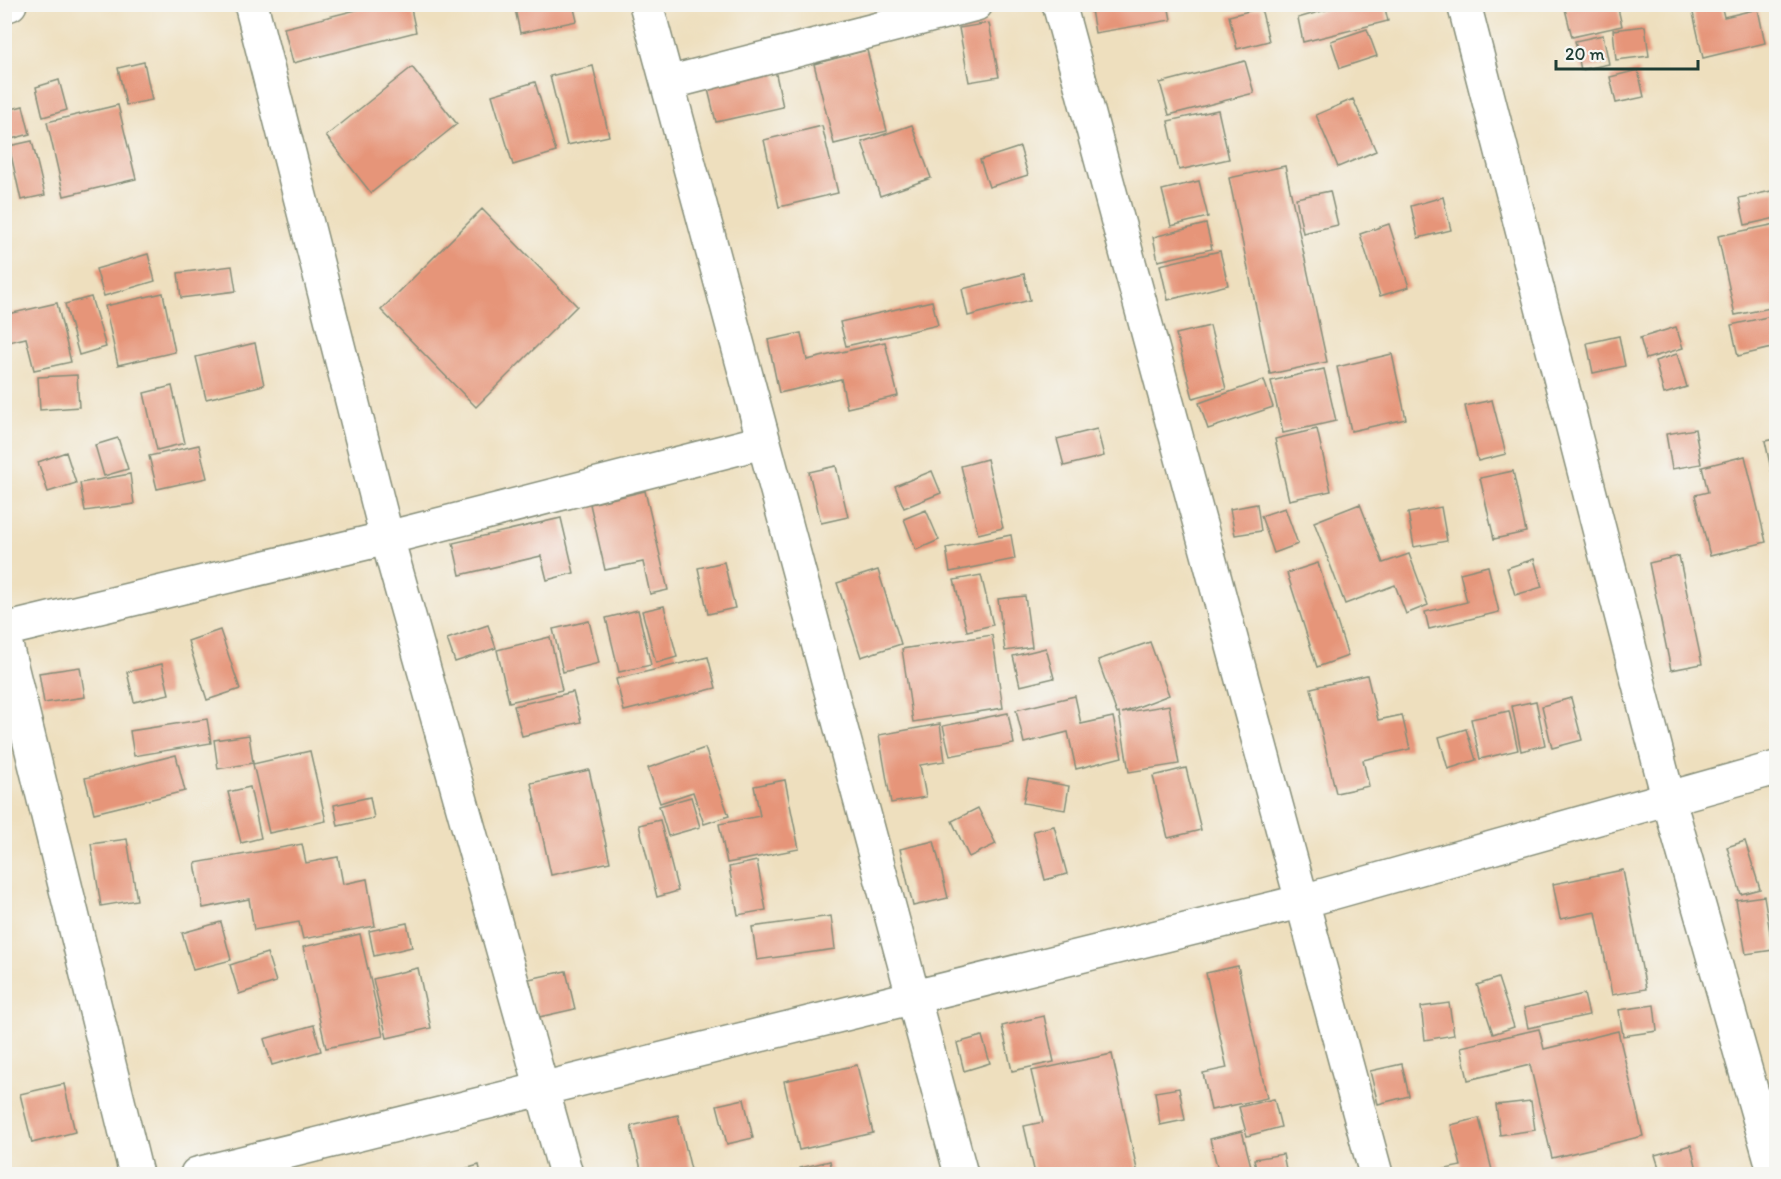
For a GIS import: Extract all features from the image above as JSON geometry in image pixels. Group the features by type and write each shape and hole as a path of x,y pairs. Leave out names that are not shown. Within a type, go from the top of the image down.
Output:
{"street":[{"path":"4,6 10,4"},
{"path":"251,4 387,538 566,1174"},
{"path":"646,4 762,442 961,1174"},
{"path":"668,83 976,4"},
{"path":"1059,4 1376,1174"},
{"path":"1464,4 1668,797 1775,1174"},
{"path":"4,630 387,538 762,442"},
{"path":"4,637 136,1174"},
{"path":"197,1174 1303,901 1776,768"}],"building":[{"path":"380,4 410,4 416,32 293,63 284,28"},
{"path":"514,4 573,4 577,21 520,33"},
{"path":"1090,4 1168,4 1171,20 1095,33"},
{"path":"1346,4 1384,4 1388,21 1303,42 1298,18"},
{"path":"1584,4 1617,4 1622,26 1572,37 1565,9"},
{"path":"1691,4 1721,4 1724,17 1758,9 1765,43 1703,58"},
{"path":"1261,8 1269,41 1237,49 1229,16"},
{"path":"989,23 999,77 969,82 959,28"},
{"path":"1645,26 1649,56 1616,60 1613,30"},
{"path":"1367,29 1377,56 1340,68 1331,41"},
{"path":"1603,35 1609,64 1581,70 1575,41"},
{"path":"867,50 887,131 834,144 814,64"},
{"path":"1245,61 1254,93 1169,115 1160,83"},
{"path":"144,62 152,100 126,105 118,68"},
{"path":"774,65 783,107 716,122 706,81"},
{"path":"593,66 609,136 567,145 550,76"},
{"path":"412,67 457,124 371,193 326,136"},
{"path":"1638,70 1644,97 1616,103 1610,77"},
{"path":"59,80 67,110 43,117 36,87"},
{"path":"535,82 556,152 513,165 492,95"},
{"path":"1353,99 1376,151 1338,167 1316,115"},
{"path":"118,105 136,179 64,196 47,122"},
{"path":"23,106 30,134 4,141 4,111"},
{"path":"1218,110 1229,159 1179,170 1168,121"},
{"path":"912,125 931,178 880,196 862,142"},
{"path":"822,126 838,193 779,207 764,140"},
{"path":"32,141 45,195 21,200 9,146"},
{"path":"1020,147 1028,175 989,187 980,160"},
{"path":"1285,166 1327,362 1270,374 1229,178"},
{"path":"1199,181 1208,217 1171,226 1162,190"},
{"path":"1776,190 1776,218 1745,225 1739,198"},
{"path":"1330,191 1338,225 1303,233 1296,198"},
{"path":"1443,197 1451,230 1418,238 1411,206"},
{"path":"482,209 577,306 476,407 381,310"},
{"path":"1206,224 1212,249 1158,261 1153,237"},
{"path":"1389,224 1409,287 1380,296 1360,234"},
{"path":"1776,224 1776,307 1735,315 1718,236"},
{"path":"1220,251 1228,285 1168,300 1160,265"},
{"path":"148,254 155,281 104,296 96,269"},
{"path":"232,266 236,291 181,298 178,273"},
{"path":"1024,274 1030,300 968,316 962,289"},
{"path":"163,293 175,352 118,365 105,306"},
{"path":"91,297 106,347 79,355 65,304"},
{"path":"932,301 938,325 846,346 840,322"},
{"path":"57,303 71,362 34,370 26,338 4,343 4,315"},
{"path":"1776,315 1776,347 1738,356 1731,325"},
{"path":"1210,326 1226,389 1193,398 1176,334"},
{"path":"1676,327 1683,348 1646,359 1640,338"},
{"path":"801,333 807,360 885,342 898,396 847,408 841,379 779,393 768,340"},
{"path":"1619,336 1625,366 1593,373 1587,343"},
{"path":"255,343 264,385 206,399 196,357"},
{"path":"1392,354 1406,419 1351,431 1337,367"},
{"path":"1677,354 1687,387 1664,394 1655,361"},
{"path":"1324,369 1336,421 1283,433 1271,381"},
{"path":"77,375 79,407 40,410 38,377"},
{"path":"1264,380 1273,407 1208,429 1199,403"},
{"path":"172,386 185,443 157,450 144,393"},
{"path":"1492,400 1506,454 1478,461 1465,406"},
{"path":"1097,429 1104,456 1064,466 1057,439"},
{"path":"1317,429 1331,491 1289,500 1275,439"},
{"path":"1695,429 1701,464 1672,469 1666,434"},
{"path":"118,438 128,469 104,476 95,445"},
{"path":"1776,439 1776,492 1765,441"},
{"path":"199,445 207,478 157,489 149,456"},
{"path":"66,452 76,483 48,492 38,462"},
{"path":"1745,456 1766,542 1710,556 1695,495 1708,492 1702,467"},
{"path":"987,459 1003,528 978,534 961,466"},
{"path":"836,466 848,517 821,523 809,472"},
{"path":"932,471 941,493 904,508 895,486"},
{"path":"1513,471 1526,532 1494,539 1480,478"},
{"path":"130,474 134,504 85,511 80,483"},
{"path":"645,491 668,590 650,594 643,562 605,570 590,504"},
{"path":"1257,504 1261,531 1235,535 1230,509"},
{"path":"1360,504 1383,563 1409,554 1428,605 1406,614 1395,585 1345,604 1314,522"},
{"path":"1441,507 1447,541 1414,547 1408,513"},
{"path":"1285,508 1298,544 1274,553 1261,516"},
{"path":"926,510 939,540 916,550 904,519"},
{"path":"561,518 574,573 547,580 541,556 460,575 453,543"},
{"path":"1011,535 1015,559 950,572 946,548"},
{"path":"1679,556 1702,664 1671,670 1649,563"},
{"path":"1534,559 1542,587 1515,595 1507,568"},
{"path":"724,562 735,608 708,614 698,568"},
{"path":"1318,563 1348,656 1317,667 1287,573"},
{"path":"1488,566 1499,612 1429,629 1425,612 1467,602 1460,573"},
{"path":"878,570 901,644 861,657 837,583"},
{"path":"981,575 993,625 967,631 954,580"},
{"path":"1025,596 1032,647 1005,651 998,599"},
{"path":"664,606 677,657 656,663 642,611"},
{"path":"638,610 651,665 619,672 606,618"},
{"path":"589,621 599,663 563,672 553,629"},
{"path":"488,625 496,648 455,662 447,639"},
{"path":"220,630 240,689 207,700 188,641"},
{"path":"992,635 1003,708 913,722 902,649"},
{"path":"550,637 562,690 509,702 497,650"},
{"path":"1150,642 1169,695 1122,713 1169,705 1179,764 1129,772 1119,713 1117,714 1098,660"},
{"path":"1046,648 1054,678 1020,686 1013,656"},
{"path":"708,657 716,688 624,711 616,679"},
{"path":"162,664 169,694 134,702 127,672"},
{"path":"80,667 85,697 44,703 39,673"},
{"path":"1367,675 1378,720 1402,715 1410,749 1363,760 1369,786 1336,793 1311,688"},
{"path":"573,692 581,722 522,736 514,706"},
{"path":"1075,696 1081,724 1113,717 1122,757 1076,769 1068,732 1024,743 1016,710"},
{"path":"1571,698 1582,740 1552,748 1542,706"},
{"path":"1536,701 1545,745 1521,751 1512,706"},
{"path":"1509,711 1518,750 1480,759 1471,719"},
{"path":"1008,713 1014,744 950,756 943,726"},
{"path":"207,719 211,743 134,756 130,731"},
{"path":"940,724 945,761 920,765 926,797 891,803 879,735"},
{"path":"1466,729 1476,760 1448,769 1439,737"},
{"path":"249,735 253,763 218,769 214,740"},
{"path":"705,748 729,816 704,824 693,792 660,803 648,768"},
{"path":"310,751 326,821 269,833 253,764"},
{"path":"176,755 185,791 94,813 85,778"},
{"path":"1186,768 1201,830 1168,838 1153,776"},
{"path":"589,770 610,862 551,875 531,783"},
{"path":"1028,779 1069,786 1065,810 1023,803"},
{"path":"785,780 799,849 727,863 719,824 760,816 754,786"},
{"path":"250,787 261,838 241,843 228,792"},
{"path":"370,797 374,818 338,826 334,805"},
{"path":"691,797 700,827 668,836 659,806"},
{"path":"978,808 996,844 969,857 952,821"},
{"path":"660,820 678,891 657,897 639,825"},
{"path":"1054,826 1067,874 1045,880 1033,831"},
{"path":"127,839 137,900 101,906 91,844"},
{"path":"934,841 948,898 913,906 900,849"},
{"path":"1745,841 1760,889 1741,894 1727,847"},
{"path":"302,844 306,863 338,857 343,884 367,879 375,926 303,939 299,922 254,930 249,899 203,908 195,863"},
{"path":"757,861 766,910 738,915 729,867"},
{"path":"1623,870 1646,989 1612,995 1596,912 1560,919 1553,884"},
{"path":"1764,896 1773,950 1746,954 1736,900"},
{"path":"831,916 835,949 757,960 752,927"},
{"path":"221,922 231,960 193,970 182,933"},
{"path":"407,923 412,947 374,956 369,931"},
{"path":"360,934 383,1036 326,1048 303,947"},
{"path":"267,953 276,982 239,994 230,965"},
{"path":"1238,966 1267,1098 1211,1110 1203,1073 1227,1068 1206,973"},
{"path":"418,968 431,1028 387,1038 373,979"},
{"path":"566,971 575,1009 539,1017 529,979"},
{"path":"1498,978 1514,1027 1493,1034 1477,985"},
{"path":"1584,994 1589,1015 1528,1028 1524,1008"},
{"path":"1449,1003 1454,1035 1425,1040 1421,1007"},
{"path":"1654,1005 1657,1031 1623,1036 1619,1010"},
{"path":"1044,1016 1054,1062 1012,1071 1002,1026"},
{"path":"314,1025 321,1051 272,1065 264,1039"},
{"path":"1539,1029 1544,1049 1618,1031 1643,1136 1552,1158 1530,1065 1468,1080 1461,1047"},
{"path":"982,1036 990,1063 964,1071 957,1043"},
{"path":"1112,1054 1138,1174 1035,1174 1024,1126 1043,1122 1031,1071"},
{"path":"1402,1064 1409,1096 1378,1104 1370,1071"},
{"path":"857,1065 873,1133 799,1150 784,1081"},
{"path":"64,1084 75,1132 32,1143 20,1094"},
{"path":"1179,1088 1185,1120 1160,1125 1155,1092"},
{"path":"744,1099 753,1138 727,1144 717,1105"},
{"path":"1274,1099 1281,1127 1247,1136 1239,1107"},
{"path":"1531,1101 1535,1130 1500,1135 1496,1105"},
{"path":"678,1115 692,1174 642,1174 631,1126"},
{"path":"1479,1118 1493,1174 1436,1174 1436,1171 1461,1166 1451,1125"},
{"path":"1242,1131 1253,1174 1219,1174 1210,1139"},
{"path":"1691,1145 1698,1174 1661,1174 1655,1155"},
{"path":"1283,1154 1287,1174 1257,1174 1254,1159"},
{"path":"830,1161 833,1174 801,1174 800,1168"},
{"path":"479,1165 481,1174 447,1174"}]}
